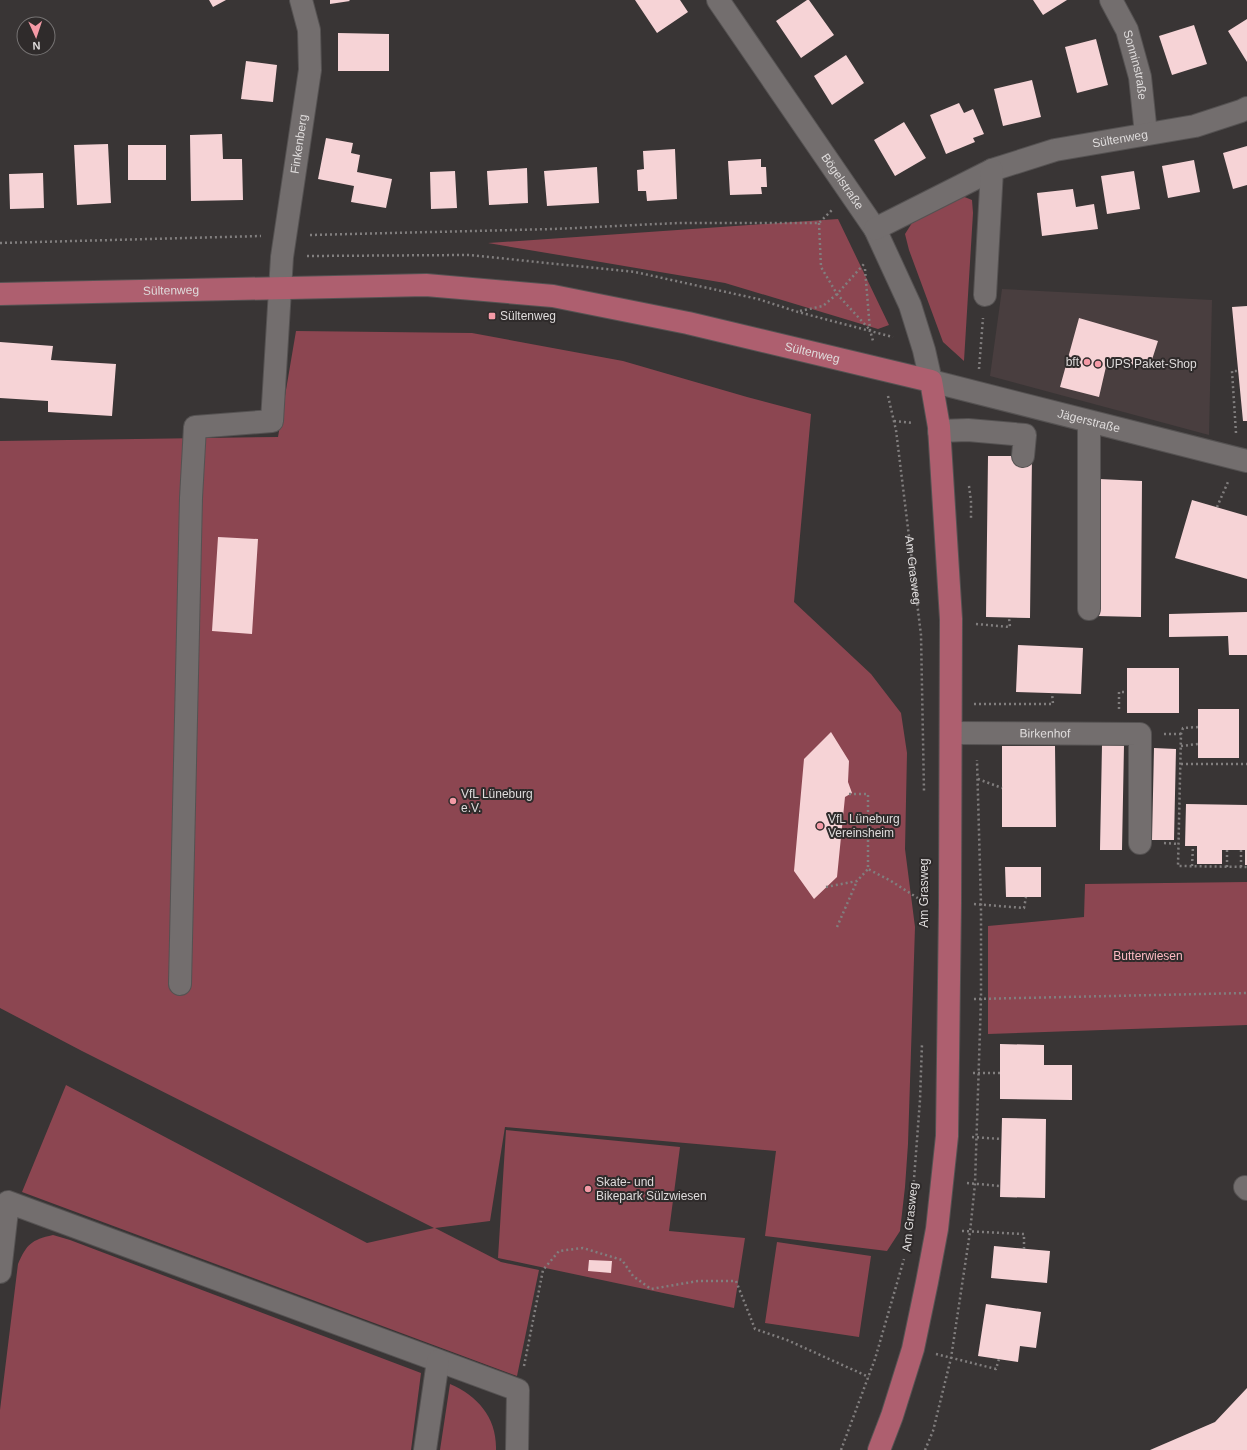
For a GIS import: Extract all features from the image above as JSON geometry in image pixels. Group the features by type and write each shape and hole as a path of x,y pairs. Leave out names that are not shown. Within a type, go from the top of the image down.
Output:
{"main road":[{"name":"Sültenweg","path":"0,294 426,285 553,296 688,323 931,381"},
{"path":"879,1450 892,1416 912,1349 927,1282 937,1229 947,1136 950,904 951,620 939,431 931,381"}],"street":[{"name":"Finkenberg","path":"180,984 191,498 195,427 272,422 282,257 310,70 309,30 301,0"},
{"name":"Bögelstraße","path":"718,0 855,199 878,237 910,305 924,350 931,381"},
{"name":"Sonninstraße","path":"1111,0 1126,30 1140,77 1146,134"},
{"name":"Sültenweg","path":"878,237 992,170 1055,150 1195,126 1247,108"},
{"path":"985,294 992,170"},
{"name":"Jägerstraße","path":"931,381 1247,462"},
{"path":"1089,422 1089,609"},
{"path":"939,431 968,430 1025,435 1023,456"},
{"name":"Birkenhof","path":"951,733 1140,734 1140,843"},
{"path":"0,1272 8,1202 518,1390 517,1450"},
{"path":"425,1450 438,1361"}],"path":[{"path":"0,243 554,229 678,223 819,223 835,207 855,199"},
{"path":"819,223 821,267 837,294 870,330"},
{"path":"798,312 823,306 837,294 865,264 878,237"},
{"name":"Am Grasweg","path":"865,264 870,330 896,430 920,635 924,796"},
{"path":"975,393 978,380 985,294"},
{"path":"1236,428 1232,371 1238,371"},
{"path":"951,620 972,624 1010,627 1009,618"},
{"path":"951,705 1052,704 1052,693"},
{"path":"1198,727 1183,728 1181,734 1178,866 1247,867"},
{"path":"1181,746 1198,744"},
{"path":"1181,764 1247,764"},
{"path":"838,927 857,882 868,869 868,794 849,794"},
{"path":"1192,866 1193,846"},
{"path":"1227,850 1227,867"},
{"path":"1241,850 1241,867"},
{"name":"Am Grasweg","path":"868,869 891,881 925,904 925,896"},
{"path":"826,887 857,882"},
{"path":"950,904 981,904 1024,908 1026,897"},
{"path":"949,999 1247,993"},
{"name":"Am Grasweg","path":"909,1237 920,1100 922,1037"},
{"path":"947,1136 1001,1139"},
{"path":"943,1182 1000,1186"},
{"path":"937,1229 1024,1234 1024,1248"},
{"path":"518,1390 528,1350 543,1270 559,1251 584,1248 622,1260 634,1276 651,1289 698,1281 736,1282 756,1329 787,1340 869,1377"},
{"name":"Am Grasweg","path":"841,1450 869,1377 906,1252"},
{"path":"912,1349 996,1369 999,1359"}],"shaded area":[{"path":"1002,289 1212,300 1209,435 990,376"}],"green space":[{"path":"962,196 972,200 973,213 964,361 943,342 909,250 905,234 912,223"},
{"path":"838,219 889,325 878,329 725,283 488,243"},
{"name":"VfL Lüneburg e.V.","path":"296,331 472,333 623,361 811,414 794,602 871,674 901,713 907,753 905,849 915,927 908,1144 900,1231 887,1251 765,1236 776,1151 505,1127 490,1221 435,1228 501,1262 539,1270 517,1376 22,1192 66,1085 367,1243 434,1228 82,1051 0,1008 0,441 278,437"},
{"name":"Butterwiesen","path":"1247,882 1247,1025 988,1034 988,926 1084,917 1085,884"},
{"name":"Skate- und Bikepark Sülzwiesen","path":"506,1130 680,1147 669,1231 745,1238 734,1308 498,1258"},
{"path":"53,1235 70,1240 421,1373 411,1450 0,1450 0,1410 18,1264 27,1247 35,1241"},
{"path":"777,1242 871,1256 859,1337 765,1323"},
{"path":"450,1384 469,1395 484,1410 493,1428 496,1450 440,1450"}],"building":[{"path":"209,0 226,0 213,7"},
{"path":"330,0 349,0 350,1 330,4"},
{"path":"635,0 680,0 688,12 657,33"},
{"path":"809,0 834,35 801,58 776,21"},
{"path":"1033,0 1067,0 1043,15"},
{"path":"1247,19 1247,62 1228,31"},
{"path":"1194,25 1207,64 1172,75 1159,36"},
{"path":"338,33 389,34 389,71 338,71"},
{"path":"1096,39 1108,85 1077,93 1065,47"},
{"path":"846,55 864,83 832,105 814,76"},
{"path":"246,61 277,65 273,102 241,99"},
{"path":"1032,80 1041,117 1003,126 994,89"},
{"path":"959,103 964,113 973,109 984,134 973,138 975,142 946,154 930,115"},
{"path":"904,122 926,158 895,176 874,140"},
{"path":"222,134 223,159 242,159 243,200 191,201 190,135"},
{"path":"326,138 353,143 351,153 360,155 357,172 392,179 386,208 351,202 354,186 318,179"},
{"path":"108,144 111,203 77,205 74,145"},
{"path":"128,145 166,145 166,180 128,180"},
{"path":"1247,146 1247,185 1233,189 1223,153"},
{"path":"675,149 677,199 647,201 646,191 638,191 637,170 644,169 643,151"},
{"path":"761,159 761,167 766,167 767,187 761,187 762,194 730,195 728,161"},
{"path":"1194,160 1200,192 1168,198 1162,166"},
{"path":"597,167 599,203 547,206 544,171"},
{"path":"527,168 528,203 489,205 487,171"},
{"path":"455,171 457,208 431,209 430,172"},
{"path":"1134,171 1140,209 1107,214 1101,176"},
{"path":"43,173 44,208 10,209 9,174"},
{"path":"1073,189 1076,207 1094,204 1098,229 1042,236 1037,193"},
{"path":"1247,306 1247,421 1243,421 1232,307"},
{"path":"1079,318 1158,341 1149,369 1108,358 1099,397 1060,387"},
{"path":"0,342 53,346 51,360 116,364 112,416 48,412 48,401 0,398"},
{"path":"988,456 1032,456 1030,618 986,617"},
{"path":"1099,479 1142,481 1141,617 1097,616"},
{"path":"1192,500 1247,516 1247,579 1175,558"},
{"path":"218,537 258,539 252,634 212,631"},
{"path":"1247,612 1247,655 1229,655 1228,636 1169,637 1169,614"},
{"path":"1018,645 1083,648 1081,694 1016,692"},
{"path":"1127,668 1179,668 1179,713 1127,713"},
{"path":"1198,709 1239,709 1239,758 1198,758"},
{"name":"VfL Lüneburg Vereinsheim","path":"831,732 849,761 848,782 852,793 845,797 837,877 814,899 794,871 804,759"},
{"path":"1102,745 1124,745 1122,850 1100,850"},
{"path":"1002,746 1055,746 1056,827 1002,827"},
{"path":"1154,748 1176,749 1174,840 1152,840"},
{"path":"1186,804 1247,805 1247,865 1245,865 1245,850 1222,850 1222,864 1197,864 1197,846 1185,846"},
{"path":"1005,867 1041,867 1041,897 1006,897"},
{"path":"1000,1044 1044,1045 1044,1065 1072,1065 1072,1100 1000,1099"},
{"path":"1002,1118 1046,1119 1045,1198 1000,1197"},
{"path":"994,1246 1050,1251 1047,1283 991,1278"},
{"path":"589,1260 612,1261 611,1273 588,1271"},
{"path":"986,1304 1041,1312 1036,1348 1020,1346 1018,1362 978,1356"},
{"path":"1247,1388 1247,1450 1150,1450 1215,1422"}],"place":[{"name":"Sültenweg","path":"492,316"},
{"name":"bft","path":"1087,362"},
{"name":"UPS Paket-Shop","path":"1098,364"},
{"name":"VfL Lüneburg e.V.","path":"453,801"},
{"name":"VfL Lüneburg Vereinsheim","path":"820,826"},
{"name":"Skate- und Bikepark Sülzwiesen","path":"588,1189"}]}
